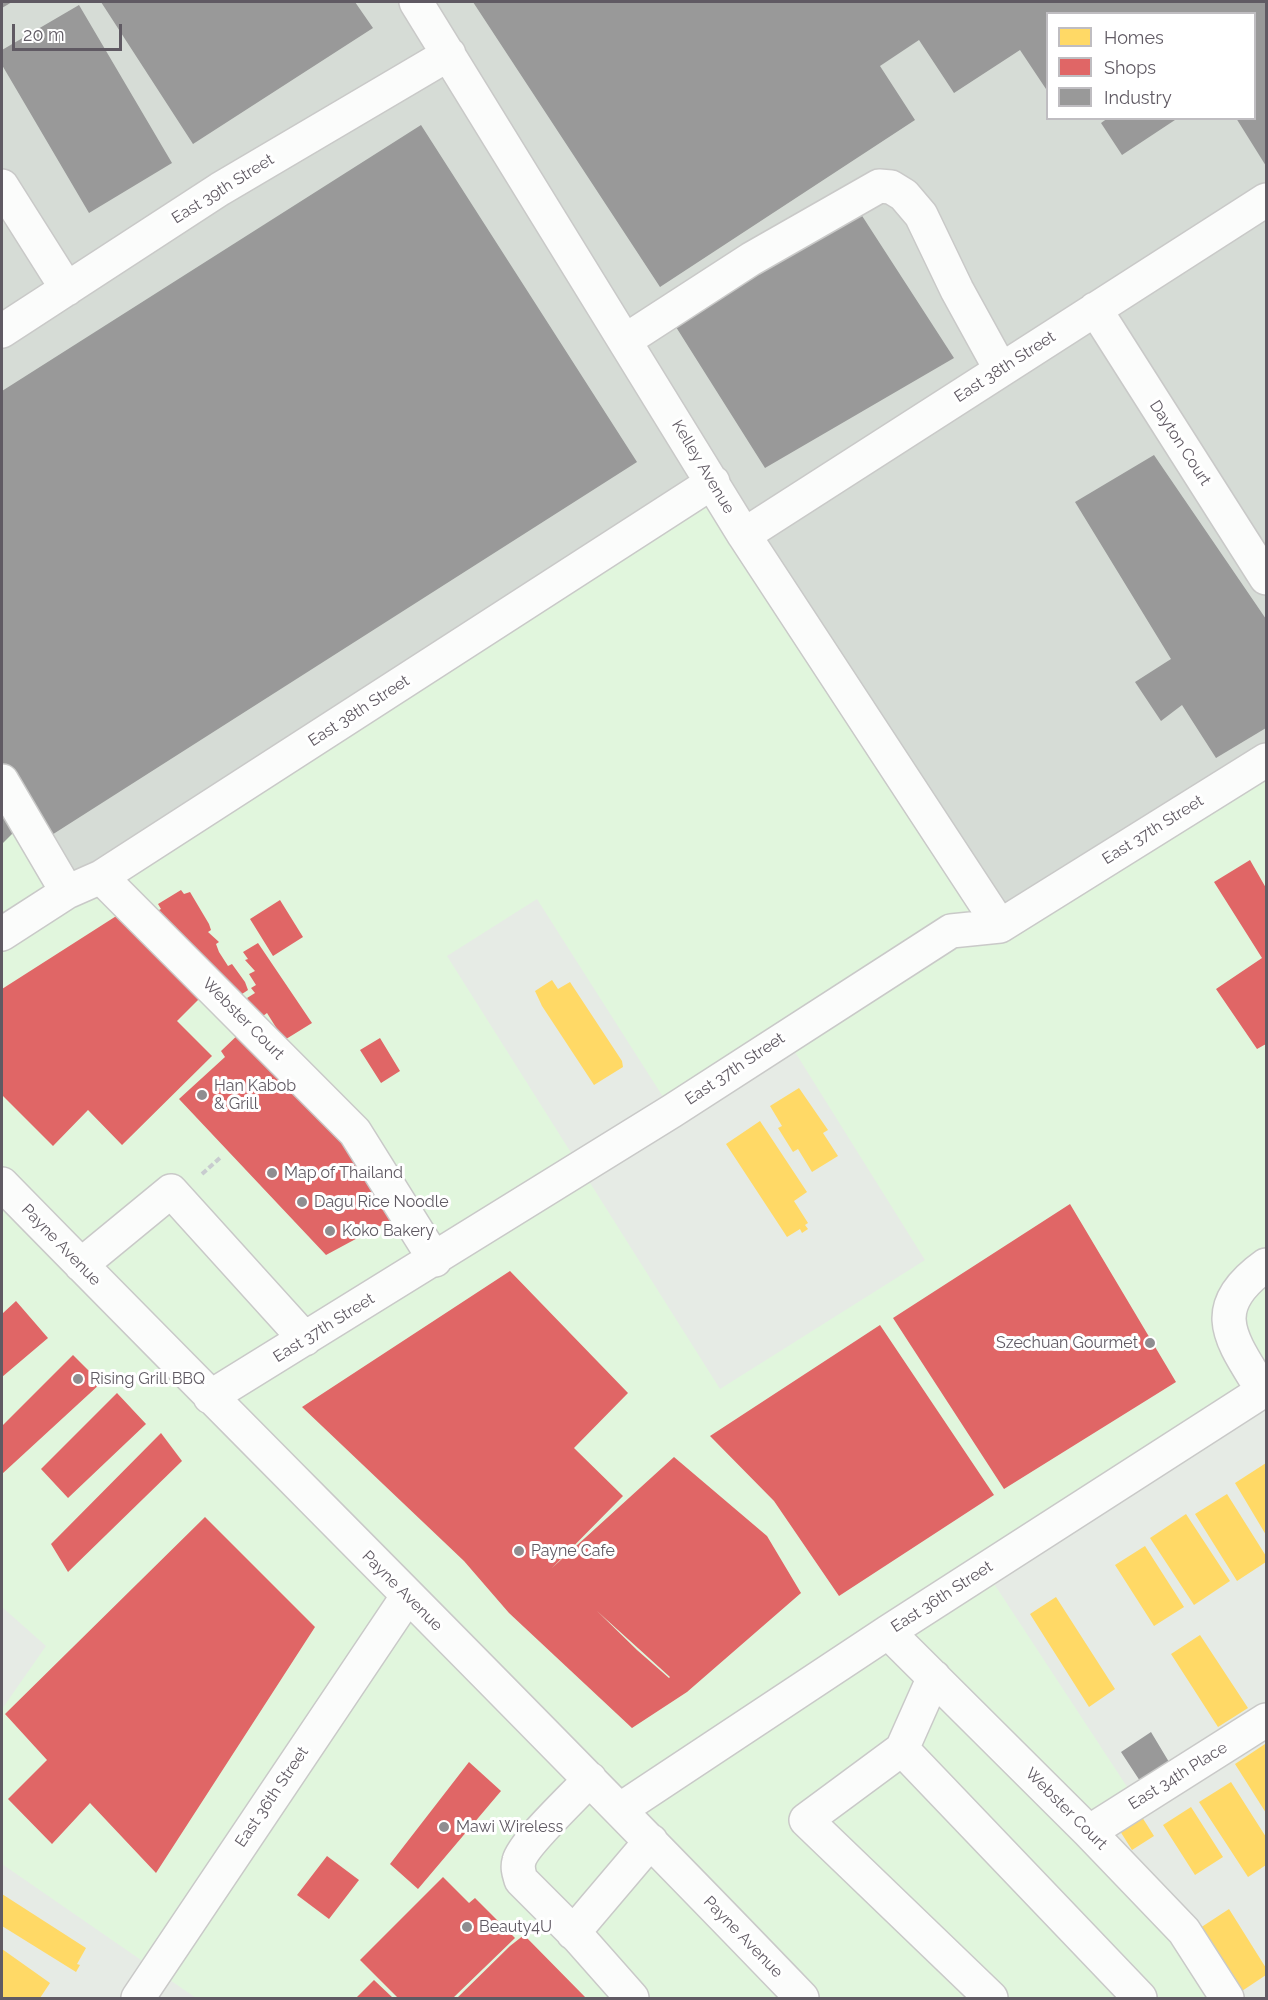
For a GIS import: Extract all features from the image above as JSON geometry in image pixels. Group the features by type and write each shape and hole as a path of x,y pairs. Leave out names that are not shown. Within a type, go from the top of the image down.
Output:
{"street":[{"name":"Kelley Avenue","path":"416,2 744,535 1000,926"},
{"name":"East 39th Street","path":"2,331 220,189 449,54"},
{"path":"2,186 67,289"},
{"path":"626,340 751,259 879,186 891,187 904,195 921,215 957,291 1001,370"},
{"name":"East 38th Street","path":"744,535 1266,200"},
{"name":"Dayton Court","path":"1095,309 1266,578"},
{"name":"East 38th Street","path":"2,934 67,892 101,876 713,482"},
{"name":"East 37th Street","path":"210,1397 435,1260 672,1111 951,931 1000,926 1266,760"},
{"path":"2,781 67,892"},
{"name":"Webster Court","path":"101,876 355,1132 435,1260"},
{"path":"81,1266 171,1191 305,1339"},
{"name":"Payne Avenue","path":"6,1201 81,1266 621,1809 802,1998"},
{"path":"1265,1390 1230,1337 1228,1315 1234,1297 1266,1265"},
{"name":"East 36th Street","path":"621,1809 888,1632 1265,1390"},
{"name":"East 36th Street","path":"138,1998 407,1596"},
{"name":"Webster Court","path":"888,1632 1089,1832 1184,1931 1227,1998"},
{"path":"934,1677 902,1749 806,1820 985,1997"},
{"name":"East 34th Place","path":"1089,1832 1266,1720"},
{"path":"902,1749 1140,1998"},
{"path":"590,1779 519,1859 521,1880 632,1998"},
{"path":"573,1933 651,1841"}],"shaded area":[{"path":"2,2 1266,2 1266,760 1000,926 713,482 67,892 2,804"},
{"path":"713,482 1266,760 1266,1389 985,1570 1137,1802 1090,1832 1227,1998 196,1998 2,1864 2,1709 46,1646 2,1607 2,781","holes":["537,899 672,1111 785,1036 925,1260 720,1389 447,956"]}],"building: Homes":[{"path":"552,980 558,989 570,982 622,1061 623,1067 594,1085 542,1006 535,991"},
{"path":"799,1088 828,1130 823,1133 838,1156 812,1172 798,1149 793,1152 778,1128 782,1126 770,1106"},
{"path":"760,1121 807,1192 794,1201 808,1223 805,1225 808,1229 802,1233 800,1229 787,1237 726,1144"},
{"path":"1266,1463 1266,1535 1235,1483"},
{"path":"1227,1494 1266,1556 1266,1562 1237,1581 1195,1514"},
{"path":"1186,1514 1230,1581 1194,1605 1150,1538"},
{"path":"1145,1546 1184,1607 1154,1626 1115,1565"},
{"path":"1056,1597 1115,1689 1089,1707 1030,1614"},
{"path":"1200,1635 1248,1708 1218,1727 1171,1654"},
{"path":"1265,1744 1266,1747 1266,1813 1235,1764"},
{"path":"1231,1782 1266,1837 1266,1865 1248,1877 1199,1802"},
{"path":"1191,1807 1223,1857 1195,1875 1163,1825"},
{"path":"1142,1817 1154,1836 1132,1850 1120,1831"},
{"path":"2,1894 86,1948 77,1964 80,1965 76,1972 2,1926"},
{"path":"1229,1909 1266,1968 1266,1975 1239,1993 1197,1930"},
{"path":"2,1949 50,1983 40,1998 2,1998"}],"building: Shops":[{"path":"1250,860 1266,888 1266,1044 1257,1049 1216,989 1262,958 1214,882"},
{"path":"181,890 184,894 190,892 209,924 211,930 208,932 219,942 216,944 219,952 228,966 232,964 245,982 248,990 233,1000 157,911 161,909 158,904"},
{"path":"280,900 303,937 273,956 250,919"},
{"path":"121,913 202,996 177,1021 212,1056 122,1145 88,1110 53,1146 2,1095 2,989"},
{"path":"258,943 312,1023 278,1044 271,1033 277,1029 267,1013 259,1019 247,998 255,993 251,988 256,985 249,974 255,971 245,960 248,959 243,952"},
{"path":"244,1029 350,1141 391,1220 326,1255 179,1099 225,1057 221,1051"},
{"path":"380,1038 400,1071 381,1083 360,1050"},
{"path":"1070,1204 1176,1382 1004,1489 893,1318"},
{"path":"510,1271 628,1393 574,1448 623,1496 552,1568 674,1457 767,1536 801,1593 687,1692 632,1728 509,1613 464,1561 302,1407","holes":["597,1611 670,1677 637,1650"]},
{"path":"16,1301 48,1338 2,1377 2,1314"},
{"path":"880,1325 994,1495 839,1596 774,1501 710,1436"},
{"path":"73,1355 101,1383 2,1474 2,1426"},
{"path":"117,1393 146,1424 68,1498 41,1469"},
{"path":"161,1433 182,1461 68,1572 51,1544"},
{"path":"205,1517 315,1627 156,1873 90,1803 52,1844 8,1799 47,1760 5,1714"},
{"name":"Mawi Wireless","path":"469,1762 501,1791 418,1889 390,1864"},
{"path":"327,1856 359,1880 329,1919 297,1895"},
{"path":"443,1877 469,1903 475,1898 515,1938 453,1998 398,1998 360,1960"},
{"path":"524,1935 586,1998 457,1998 510,1946"},
{"path":"374,1980 393,1998 356,1998"}],"building: Industry":[{"path":"2,2 12,2 2,8"},
{"path":"101,2 355,2 373,28 193,144"},
{"path":"473,2 1266,2 1266,166 1237,120 1256,120 1256,12 1046,12 1046,89 1020,50 954,93 919,40 880,66 915,120 660,287"},
{"path":"79,5 172,163 89,213 2,65 2,50"},
{"path":"1105,120 1175,120 1122,155 1101,123"},
{"path":"421,125 637,462 47,838 2,762 2,391"},
{"path":"857,208 954,358 765,468 676,327"},
{"path":"1154,455 1266,619 1266,728 1216,758 1182,705 1161,721 1135,682 1171,659 1075,502"},
{"path":"2,799 19,827 2,844"},
{"path":"1151,1732 1169,1762 1140,1781 1121,1752"}],"place":[{"name":"Han Kabob & Grill","path":"202,1095"},
{"name":"Map of Thailand","path":"272,1173"},
{"name":"Dagu Rice Noodle","path":"302,1202"},
{"name":"Koko Bakery","path":"330,1231"},
{"name":"Szechuan Gourmet","path":"1150,1343"},
{"name":"Rising Grill BBQ","path":"78,1379"},
{"name":"Payne Cafe","path":"519,1551"},
{"name":"Mawi Wireless","path":"444,1827"},
{"name":"Beauty4U","path":"467,1927"}]}
